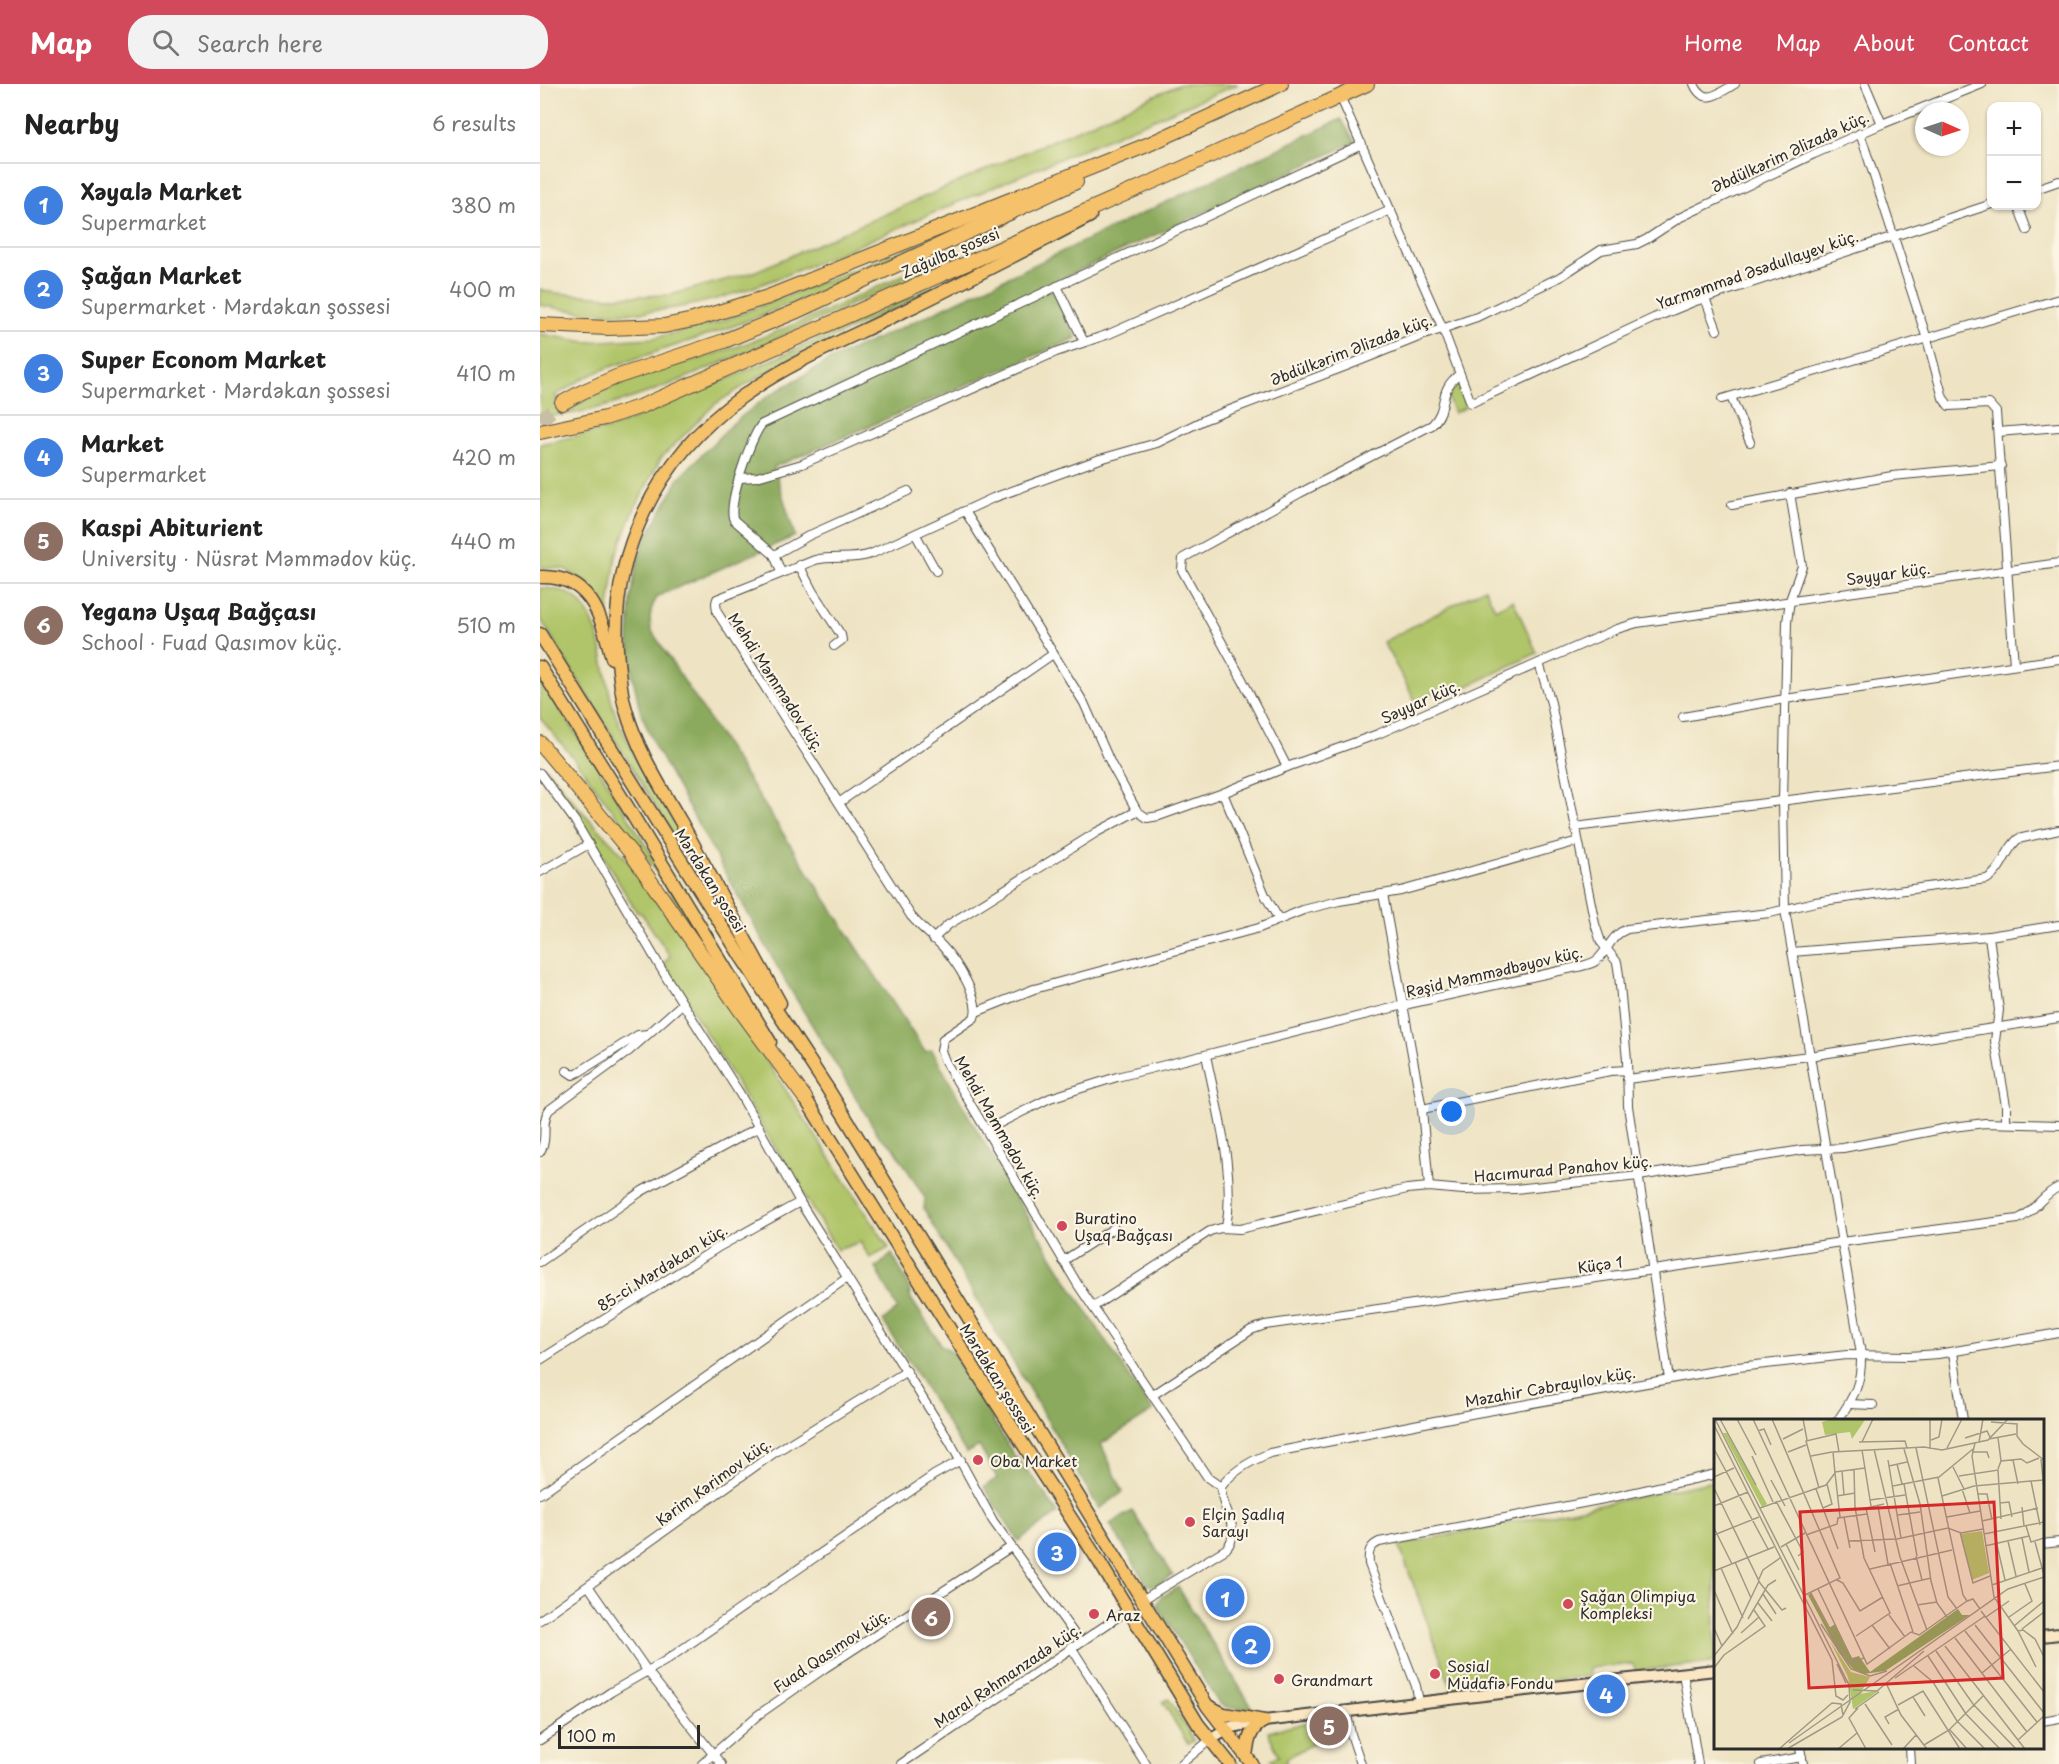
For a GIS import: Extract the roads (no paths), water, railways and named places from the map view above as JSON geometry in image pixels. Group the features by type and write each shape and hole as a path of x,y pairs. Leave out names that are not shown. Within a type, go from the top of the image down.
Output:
{"highway":[{"path":"540,325 625,328 664,326 693,320 768,297 1147,145 1281,84"},
{"name":"Zağulba şosesi","path":"540,432 623,413 688,386 758,353 1160,179 1367,84"},
{"path":"562,403 616,377 724,341 797,311 1052,194 1147,145"},
{"path":"540,318 591,327"},
{"path":"540,424 605,418"},
{"path":"542,750 631,853 738,1007 805,1098"}],"main road":[{"path":"621,691 616,619 625,559 648,501 681,453 701,431 742,397 805,359 917,305 1160,179"},
{"path":"540,577 569,580 589,597 599,614 629,720 649,764 826,1086"},
{"name":"Mərdəkan şosesi","path":"540,634 742,958 859,1140"},
{"path":"540,667 805,1098"},
{"name":"Mərdəkan şossesi","path":"805,1098 1198,1724 1230,1764"},
{"name":"Mərdəkan şossesi","path":"859,1140 1209,1707 1249,1760"},
{"path":"1209,1707 1224,1714 1264,1721"},
{"path":"1249,1760 1251,1732 1264,1721"}],"street":[{"path":"1694,84 1697,92 1706,97 1735,84"},
{"path":"1865,84 1882,124"},
{"name":"Əbdülkərim Əlizadə küç.","path":"716,603 720,597 799,565 822,558 862,557 916,535 993,498 1100,459 1157,443 1206,419 1421,336 1477,317 1560,277 1601,250 1628,246 1647,239 1679,218 1860,133 1982,84"},
{"path":"1287,767 1182,570 1183,558 1300,493 1432,425 1441,412 1448,384 1460,374 1443,329 1340,96"},
{"path":"1860,133 1946,402 1949,406 1954,407 1989,404 1996,412 2014,665"},
{"path":"781,572 774,555 731,516 732,502 753,438 762,424 1362,144"},
{"path":"2041,188 2059,181"},
{"name":"Yarməmməd Əsədullayev küç.","path":"1460,374 1471,403 1654,318 1705,298 1987,206"},
{"path":"740,478 757,477 802,464 1056,352 1120,329 1391,210"},
{"path":"2020,210 2027,230"},
{"path":"1057,286 1084,342"},
{"path":"1705,298 1717,330"},
{"path":"1722,399 2059,299"},
{"path":"1731,397 1750,442"},
{"path":"1998,432 2059,427"},
{"path":"1732,505 1892,476 2001,466"},
{"path":"774,555 810,535 908,491"},
{"path":"1790,493 1802,566 1790,600 1787,622 1783,800 1785,910 1861,1354 1860,1380 1849,1404 1839,1419"},
{"path":"933,939 948,925 978,906 1097,832 1137,812 1111,764 1084,703 965,511"},
{"path":"916,535 936,571"},
{"name":"Səyyar küç.","path":"1137,812 1140,816 1153,818 1223,793 1409,722 1539,663 1637,623 2059,563"},
{"path":"799,565 813,592 841,635 842,640 834,646"},
{"name":"Mehdi Məmmədov küç.","path":"716,603 717,612 911,916 955,963 972,994 976,1012 970,1022 949,1033 943,1039 941,1052 1063,1261 1208,1478 1221,1487"},
{"path":"840,802 1053,654"},
{"path":"1683,717 1785,699 2059,659"},
{"path":"1539,663 1551,703 1598,934 1617,962 1620,975 1628,1106 1669,1379"},
{"path":"1575,827 2059,765"},
{"path":"540,773 588,844 682,1004 759,1127 800,1202 907,1371 993,1521 1080,1642"},
{"path":"1223,793 1265,895 1279,920"},
{"name":"Rəşid Məmmədbəyov küç.","path":"986,1130 1020,1112 1068,1092 1116,1077 1404,1005 1582,966 1600,958 1618,932 1627,929 1785,910 1815,902 1987,879 1998,870 2013,843 2018,839 2059,830"},
{"path":"976,1012 1034,989 1224,939 1316,906 1415,888 1578,842"},
{"path":"540,872 588,844"},
{"path":"1383,894 1422,1109 1429,1187"},
{"path":"1792,952 1989,936 2059,925"},
{"path":"1989,936 1999,1010 1995,1041 2006,1106 2006,1123"},
{"path":"540,1152 545,1144 544,1122 549,1110 629,1051 682,1004"},
{"path":"1627,1079 1809,1056 2059,1018"},
{"path":"567,1071 573,1075 638,1035 648,1034"},
{"path":"1206,1055 1227,1162 1229,1203 1226,1228"},
{"path":"1422,1109 1610,1071 1627,1070"},
{"name":"Hacımurad Pənahov küç.","path":"1093,1307 1210,1231 1226,1228 1240,1229 1407,1189 1429,1187 1463,1190 1506,1189 1639,1176 1802,1150 1843,1148 1985,1123 2059,1125"},
{"path":"540,1262 642,1191 759,1127"},
{"name":"Küçə 1","path":"1153,1395 1251,1330 1265,1325 1841,1242 2018,1219 2026,1216 2049,1191 2059,1187"},
{"name":"85-ci Mərdəkan küç.","path":"540,1360 717,1248 800,1202"},
{"path":"1063,1261 1114,1228"},
{"path":"540,1494 847,1278"},
{"name":"Məzahir Cəbrayılov küç.","path":"1221,1487 1230,1477 1246,1466 1278,1451 1476,1413 1775,1362 1861,1354 1909,1356 1953,1352 2059,1333"},
{"path":"1953,1352 1963,1419"},
{"name":"Kərim Kərimov küç.","path":"540,1620 774,1453 907,1371"},
{"path":"1849,1404 1873,1405"},
{"path":"540,1740 611,1692 648,1671 934,1475 960,1460"},
{"path":"1419,1702 1416,1686 1369,1564 1368,1554 1371,1546 1380,1542 1609,1498 1714,1474"},
{"path":"1142,1600 1226,1549 1230,1544 1233,1539 1232,1525 1223,1502 1221,1487"},
{"path":"2044,1544 2059,1542"},
{"name":"Fuad Qasımov küç.","path":"702,1764 758,1715 825,1668 1011,1546"},
{"path":"589,1587 648,1671 722,1764"},
{"name":"Maral Rəhmanzadə küç.","path":"901,1764 1128,1610"},
{"path":"2044,1636 2059,1634"},
{"path":"1071,1647 1146,1764"},
{"path":"1181,1764 1225,1729 1264,1721 1714,1670"},
{"path":"1683,1673 1698,1764"},
{"path":"1346,1710 1361,1764"},
{"path":"2044,1721 2059,1718"},
{"path":"1910,1749 1911,1764"},
{"path":"1761,1764 1802,1760"}],"tunnel":[{"path":"540,420 562,403"}],"place":[{"name":"Buratino Uşaq Bağçası","path":"1062,1226"},
{"name":"Oba Market","path":"978,1460"},
{"name":"Elçin Şadlıq Sarayı","path":"1190,1522"},
{"name":"Super Econom Market","path":"1057,1552"},
{"name":"Xəyalə Market","path":"1225,1598"},
{"name":"Şağan Olimpiya Kompleksi","path":"1568,1604"},
{"name":"Araz","path":"1094,1614"},
{"name":"Yeganə Uşaq Bağçası","path":"931,1617"},
{"name":"Şağan Market","path":"1251,1645"},
{"name":"Sosial Müdafiə Fondu","path":"1435,1674"},
{"name":"Grandmart","path":"1279,1679"},
{"name":"Market","path":"1606,1694"},
{"name":"Kaspi Abiturient","path":"1329,1726"}]}
